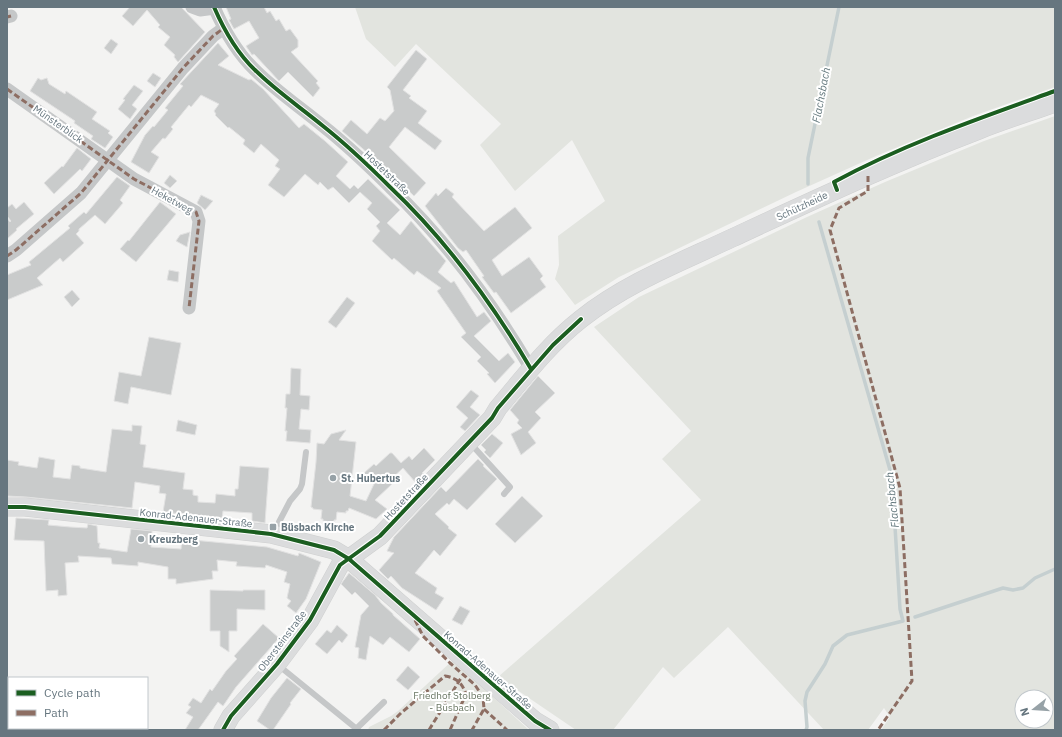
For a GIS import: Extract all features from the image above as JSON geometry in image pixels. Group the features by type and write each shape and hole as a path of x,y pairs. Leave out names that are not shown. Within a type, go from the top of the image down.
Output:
{"street":[{"path":"192,7 200,10 214,7"},
{"name":"Hostetstraße","path":"214,7 236,48 254,69 272,86 324,126 391,187 443,243 508,330 531,369"},
{"path":"7,256 16,250 81,193 183,68 213,36 224,28"},
{"name":"Münsterblick","path":"7,89 108,160"},
{"name":"Schützheide","path":"581,319 599,306 637,283 830,193 979,130 1055,103"},
{"name":"Heketweg","path":"108,160 134,179 196,212 199,221 189,308"},
{"name":"Hostetstraße","path":"349,559 380,536 492,418 498,408 553,345 581,319"},
{"name":"Konrad-Adenauer-Straße","path":"7,507 25,507 276,535 334,550 349,559 542,726"},
{"name":"Obersteinstraße","path":"223,730 231,716 277,664 310,620 340,566 349,559"}],"lane":[{"path":"470,442 510,487 504,494"},
{"path":"276,535 279,522 290,501 300,489 302,484 306,452"},
{"path":"277,664 357,729 384,702"}],"green space":[{"path":"355,7 1055,7 1055,87 973,116 876,156 796,192 619,277 575,305 555,279 559,265 558,236 605,201 572,140 515,191 480,145 501,124 416,44 395,67 366,39"},
{"path":"1055,116 1055,730 881,730 890,717 884,708 868,730 824,730 728,627 674,678 663,667 613,730 576,730 498,677 701,500 662,459 691,431 594,327 639,297 807,217 885,182 984,141"},
{"name":"Friedhof Stolberg - Büsbach","path":"453,660 529,730 368,730 369,727 398,711"}],"building":[{"path":"130,7 181,7 205,32 178,62 174,57 175,55 164,45 170,37 158,27 160,25 147,10 133,26 122,16"},
{"path":"226,7 264,7 267,13 270,11 276,21 279,19 286,31 290,29 298,40 298,47 291,52 318,81 316,83 320,88 313,97 288,72 279,81 254,54 252,55 246,46 259,38 249,21 234,29 229,20 231,19"},
{"path":"111,39 118,44 111,54 104,48"},
{"path":"218,43 229,56 218,65 249,80 251,79 263,89 299,128 304,124 325,141 348,162 336,176 350,189 354,185 358,189 368,179 400,210 387,223 400,235 411,221 446,261 438,272 451,283 454,281 477,317 484,312 491,321 474,336 499,361 508,353 515,362 495,383 487,374 489,373 477,361 481,357 461,337 466,333 437,291 441,288 417,271 414,275 394,258 392,260 372,241 380,231 376,226 380,222 367,209 372,203 360,192 349,203 333,187 328,190 320,182 318,185 305,174 284,197 268,185 280,169 275,166 279,160 261,144 254,153 243,144 245,140 229,127 228,128 215,115 216,114 214,111 219,104 201,95 191,107 189,105 171,127 173,129 165,139 163,138 151,152 159,157 149,173 131,162 145,135 153,126 154,127 168,110 165,108 183,86 180,84"},
{"path":"416,50 427,59 403,90 411,96 409,98 427,111 418,123 442,141 435,150 405,127 389,147 426,183 414,196 383,166 342,131 351,120 367,134 380,118 385,121 394,111 390,90 387,87"},
{"path":"153,73 161,78 155,87 147,81"},
{"path":"38,78 41,80 47,78 49,84 65,94 66,91 97,112 92,119 110,131 108,133 113,137 105,148 91,139 93,136 74,123 75,121 30,91"},
{"path":"134,85 143,91 132,105 137,109 130,119 118,109 125,100 123,99"},
{"path":"77,148 91,159 82,171 80,169 54,194 44,183 62,166 63,167"},
{"path":"170,175 177,181 170,188 164,183"},
{"path":"117,177 130,186 120,200 123,203 105,224 95,215 79,229 76,234 84,243 63,262 60,258 37,278 43,285 7,300 7,275 31,265 29,262 70,228 68,226 84,212 86,214"},
{"path":"446,188 454,194 452,197 484,231 515,207 532,228 492,260 502,276 529,257 543,276 540,279 546,287 511,313 496,292 494,293 482,277 484,276 466,250 463,252 458,248 425,206 436,193 438,196"},
{"path":"201,195 213,201 205,210 197,203"},
{"path":"24,202 34,214 16,229 17,230 7,239 7,218 10,222 11,221 7,216 7,208 12,204 16,209"},
{"path":"160,202 176,214 136,262 120,249 128,240 129,241"},
{"path":"190,232 187,247 176,241 180,235"},
{"path":"169,270 179,272 178,282 167,280"},
{"path":"72,290 80,299 72,307 64,297"},
{"path":"347,297 355,303 336,328 328,322"},
{"path":"149,337 181,343 171,395 131,387 128,404 114,401 119,372 141,376"},
{"path":"291,368 301,369 300,395 310,396 309,410 301,409 299,429 311,430 310,443 286,441 287,431 285,431 287,408 285,408 286,394 290,394"},
{"path":"538,376 555,393 535,412 541,418 528,432 536,443 521,455 511,434 522,428 517,423 519,420 510,410"},
{"path":"471,390 479,396 470,407 480,415 465,431 460,427 468,418 456,407"},
{"path":"178,420 197,425 195,435 176,431"},
{"path":"132,425 142,426 140,444 146,445 143,467 185,473 183,489 193,490 193,495 198,496 198,502 215,503 216,494 235,496 235,489 238,489 240,466 269,468 265,523 252,521 252,513 223,511 222,518 163,512 166,494 159,493 160,486 135,482 132,508 7,496 7,460 19,462 18,465 37,468 39,457 55,460 53,477 70,479 72,465 80,466 80,468 106,472 112,429 132,431"},
{"path":"346,430 339,440 356,442 350,496 366,501 374,484 364,473 374,464 376,466 390,453 392,453 401,463 409,456 412,460 424,448 435,460 422,473 424,474 416,483 403,468 389,481 392,484 375,500 387,509 376,519 349,508 346,513 337,512 336,520 334,520 334,522 323,521 323,519 321,519 322,510 313,509 311,507 317,443 324,444 331,434"},
{"path":"492,434 503,443 490,458 484,452 486,450 481,445"},
{"path":"478,459 497,479 467,510 454,499 449,505 447,503 435,514 457,535 440,556 434,550 415,573 437,588 435,593 444,598 436,610 402,588 391,576 388,579 379,570 394,553 387,551 394,537 441,487 446,492"},
{"path":"522,496 543,516 515,543 495,524"},
{"path":"16,518 49,520 48,525 87,528 88,524 97,526 98,543 100,543 99,548 127,552 131,529 152,531 151,547 181,549 182,539 267,547 298,556 299,553 321,562 306,599 296,613 287,606 291,601 287,598 290,584 284,582 287,572 266,565 265,568 236,566 237,562 217,560 218,571 212,571 213,579 176,584 176,579 168,579 168,567 138,562 138,566 112,564 111,558 78,556 79,562 65,563 67,595 58,596 58,590 46,591 44,541 14,540"},
{"path":"349,573 375,595 393,615 420,639 409,652 390,637 383,645 370,636 366,660 358,658 359,648 355,647 361,615 369,606 355,592 352,595 341,584"},
{"path":"210,590 265,590 265,610 237,609 237,631 229,631 229,652 220,646 220,631 210,631"},
{"path":"460,606 470,611 462,625 452,620"},
{"path":"263,624 279,638 236,687 223,706 218,702 198,730 185,730 193,717 186,713 191,707 188,705 193,698 201,703 210,689 212,691 226,671 237,659 234,656"},
{"path":"337,625 348,635 342,643 339,640 327,654 315,644 327,630 331,633"},
{"path":"408,666 420,677 408,690 396,680"},
{"path":"287,678 301,689 273,730 270,730 257,721 271,698"}],"waterway":[{"name":"Flachsbach","path":"808,184 808,158 839,7"},
{"name":"Flachsbach","path":"806,730 805,701 807,692 825,664 833,646 847,635 903,621 900,609 892,477 819,222"},
{"path":"915,617 1003,588 1013,590 1023,588 1035,578 1055,569"}],"marked path":[{"path":"7,17 11,16"},
{"path":"7,256 16,250 81,193 183,68 213,36 224,28"},
{"path":"7,89 134,179 196,212 199,221 189,308"},
{"path":"868,176 868,191 839,208 830,230 900,488 912,681 878,730"},
{"path":"415,620 423,636 475,685 483,697 484,709 472,730"},
{"path":"384,730 401,713 445,676 453,678 458,682 463,687 466,694 450,730"},
{"path":"429,730 461,678"},
{"path":"484,709 507,730"}],"cycle path":[{"path":"214,7 232,41 248,63 271,85 332,133 358,156 411,207 449,250 484,296 531,369"},
{"path":"837,190 834,182 861,168 943,132 1055,91"},
{"path":"223,730 231,716 277,664 310,620 340,565 380,536 492,418 498,408 553,345 581,319"},
{"path":"7,507 25,507 271,534 334,550 349,559 535,721 550,730"}],"place":[{"name":"St. Hubertus","path":"333,478"},
{"name":"Büsbach Kirche","path":"273,527"},
{"name":"Kreuzberg","path":"141,539"}]}
